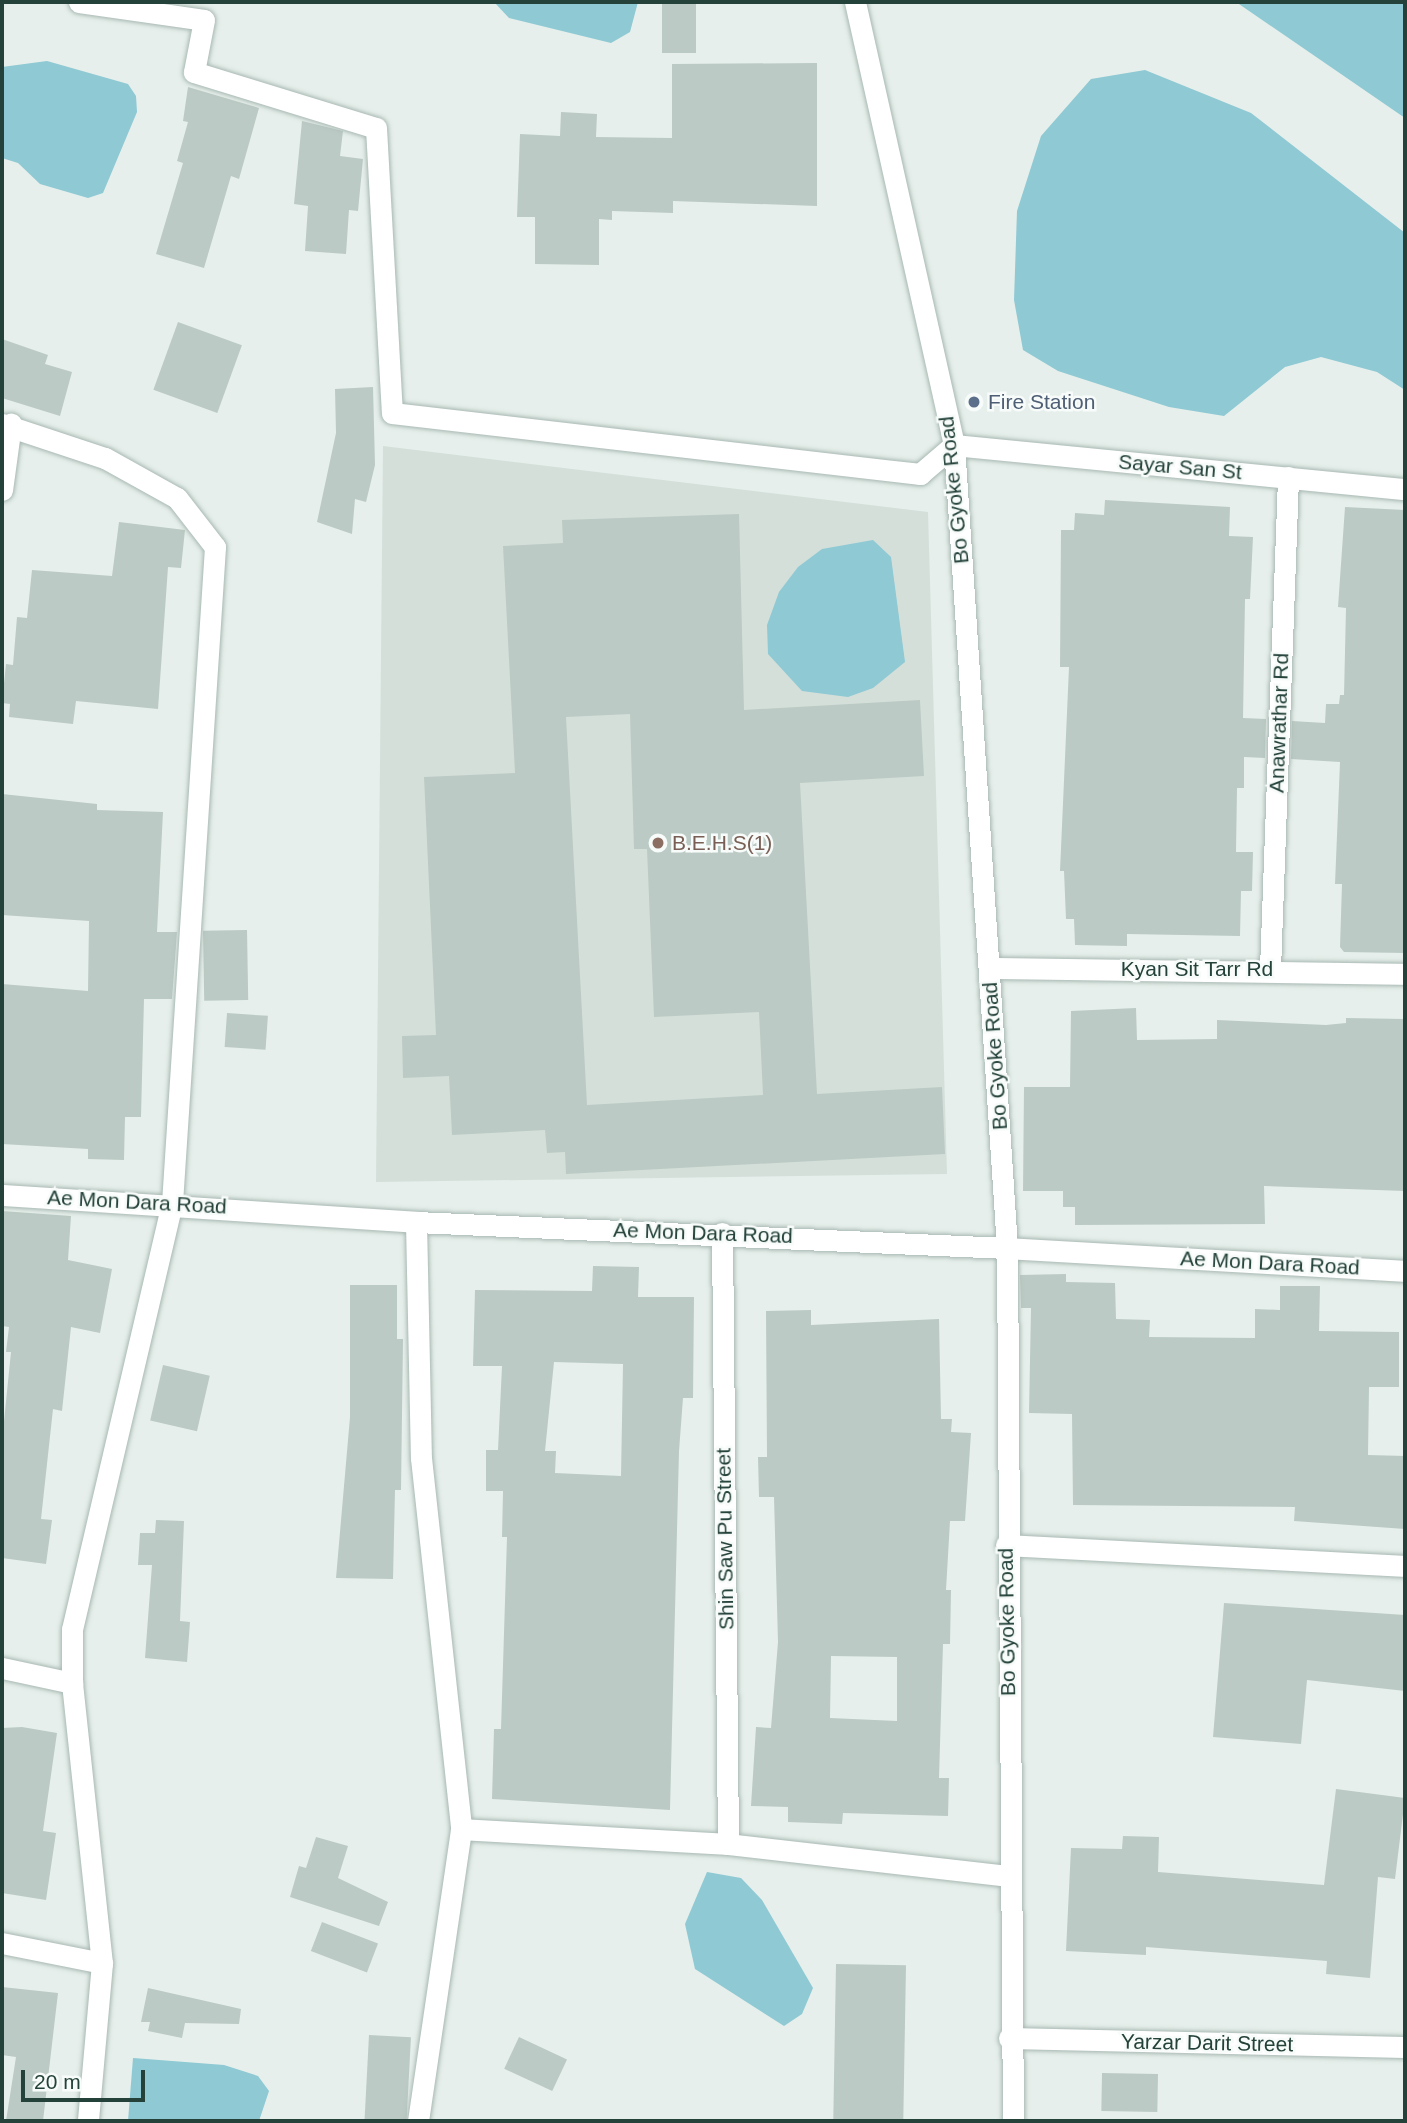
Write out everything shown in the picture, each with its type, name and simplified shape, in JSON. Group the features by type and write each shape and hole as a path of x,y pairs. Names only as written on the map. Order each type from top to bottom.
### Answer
{"street":[{"path":"79,2 204,20 194,72 376,128 392,413 920,474 954,445"},
{"name":"Bo Gyoke Road","path":"855,2 954,445 1007,1248 1009,2038 1013,2121"},
{"path":"2,490 7,424 104,458 177,498 215,547 172,1203 72,1629 72,1683 102,1963 88,2121"},
{"name":"Sayar San St","path":"954,445 1405,489"},
{"name":"Anawrathar Rd","path":"1270,969 1288,477"},
{"name":"Kyan Sit Tarr Rd","path":"990,968 1270,969 1405,974"},
{"name":"Ae Mon Dara Road","path":"2,1195 172,1203 416,1222 1007,1248 1405,1271"},
{"path":"416,1222 421,1458 461,1829 418,2121"},
{"name":"Shin Saw Pu Street","path":"722,1234 727,1844"},
{"path":"1006,1545 1405,1566"},
{"path":"2,1668 72,1683"},
{"path":"461,1829 727,1844 1010,1876"},
{"path":"2,1943 102,1963"},
{"name":"Yarzar Darit Street","path":"1009,2038 1405,2047"}],"shaded area":[{"name":"B.E.H.S(1)","path":"383,446 928,512 947,1174 376,1182"}],"water":[{"path":"494,2 638,2 630,32 611,43 509,18"},
{"path":"1236,2 1405,2 1405,118"},
{"path":"47,61 128,84 136,96 137,112 103,193 88,198 40,184 18,163 2,158 2,67"},
{"path":"1145,70 1251,113 1405,233 1405,390 1377,372 1321,357 1285,367 1224,416 1169,407 1058,371 1023,350 1014,300 1017,211 1041,136 1091,79"},
{"path":"873,540 891,557 905,662 873,688 848,697 802,691 768,654 767,625 779,592 798,567 822,549"},
{"path":"707,1872 741,1878 762,1900 813,1988 802,2014 784,2026 695,1969 685,1924"},
{"path":"133,2058 224,2065 258,2076 269,2091 259,2121 128,2121"}],"building":[{"path":"662,2 696,2 696,53 662,53"},
{"path":"817,63 817,206 673,201 673,213 612,211 612,220 599,219 599,265 535,264 535,217 517,217 520,134 560,136 561,112 597,114 596,137 672,138 672,64"},
{"path":"188,87 259,108 239,179 231,176 204,268 156,254 183,163 177,161 188,122 183,121"},
{"path":"302,121 343,131 340,156 363,159 358,211 349,210 346,254 305,251 308,206 294,204"},
{"path":"178,322 242,345 217,413 153,390"},
{"path":"2,339 48,355 45,364 72,372 60,416 2,398"},
{"path":"373,387 375,465 366,502 355,499 352,534 317,522 336,433 335,389"},
{"path":"1105,500 1230,507 1229,536 1253,537 1250,599 1245,599 1243,718 1266,719 1265,758 1244,757 1244,788 1237,788 1236,852 1253,852 1252,891 1241,891 1240,936 1127,934 1127,946 1075,945 1074,919 1066,919 1064,871 1060,871 1069,667 1060,667 1061,530 1074,530 1075,513 1104,515"},
{"path":"1345,507 1405,510 1405,953 1344,952 1340,947 1342,884 1335,884 1340,762 1291,759 1292,721 1325,723 1326,704 1339,704 1340,695 1344,695 1346,608 1338,607"},
{"path":"739,514 744,710 920,700 924,776 800,783 817,1094 942,1087 945,1154 566,1174 565,1152 547,1153 545,1130 452,1135 449,1076 403,1078 402,1036 436,1035 424,777 515,773 503,546 563,543 562,520","holes":["630,714 634,849 647,849 654,1017 759,1012 763,1095 587,1105 566,717"]},
{"path":"119,522 185,530 181,568 168,567 158,709 76,701 73,724 9,717 10,704 2,703 6,664 13,665 17,617 27,618 32,570 112,576"},
{"path":"2,794 97,804 97,810 163,812 157,932 177,932 172,999 144,999 141,1117 125,1117 124,1160 88,1159 88,1149 2,1144 2,984 88,991 89,921 2,915"},
{"path":"247,930 248,1000 204,1001 203,931"},
{"path":"1136,1008 1137,1040 1217,1039 1217,1020 1326,1025 1346,1023 1346,1018 1404,1019 1405,1191 1264,1186 1265,1224 1075,1225 1075,1207 1063,1207 1063,1191 1023,1191 1024,1087 1070,1087 1071,1011"},
{"path":"227,1013 268,1016 266,1050 225,1047"},
{"path":"2,1211 71,1216 68,1260 112,1269 100,1333 71,1327 62,1411 53,1409 41,1519 52,1520 46,1564 2,1558 2,1441 11,1352 6,1352 9,1327 2,1326"},
{"path":"593,1266 639,1267 638,1297 694,1297 693,1398 683,1398 679,1451 670,1810 492,1799 494,1729 501,1729 507,1537 502,1537 503,1491 486,1491 486,1450 498,1450 502,1366 473,1366 475,1290 592,1291","holes":["554,1362 623,1364 621,1476 555,1473 556,1451 545,1451"]},
{"path":"1066,1274 1066,1282 1115,1283 1116,1319 1150,1320 1149,1337 1255,1338 1255,1309 1280,1310 1280,1286 1320,1286 1319,1331 1399,1332 1399,1387 1369,1387 1368,1455 1405,1456 1405,1529 1294,1521 1295,1507 1073,1505 1072,1414 1029,1413 1031,1308 1021,1308 1020,1275"},
{"path":"350,1285 397,1285 397,1339 403,1339 401,1490 395,1490 393,1579 336,1578 350,1417"},
{"path":"811,1310 811,1325 939,1319 941,1419 952,1419 951,1432 971,1433 965,1521 950,1521 946,1590 951,1590 950,1644 943,1644 939,1778 949,1778 948,1816 843,1813 842,1824 788,1822 788,1807 751,1806 756,1727 771,1728 778,1642 774,1497 759,1497 758,1457 767,1457 766,1311","holes":["831,1656 897,1657 897,1721 830,1718"]},
{"path":"163,1365 210,1376 197,1431 150,1421"},
{"path":"156,1520 184,1521 180,1621 190,1622 187,1662 145,1658 152,1565 138,1565 140,1533 155,1533"},
{"path":"1224,1603 1405,1615 1405,1691 1307,1680 1301,1744 1213,1737"},
{"path":"22,1727 57,1733 43,1831 56,1833 46,1900 2,1893 2,1728"},
{"path":"1336,1789 1405,1798 1395,1879 1378,1877 1370,1978 1326,1974 1327,1961 1146,1947 1146,1955 1066,1951 1071,1848 1122,1849 1123,1836 1159,1837 1158,1872 1324,1885"},
{"path":"316,1837 348,1846 338,1878 388,1902 379,1926 290,1897 299,1866 306,1868"},
{"path":"322,1922 378,1944 367,1972 311,1951"},
{"path":"836,1964 906,1965 903,2121 833,2121"},
{"path":"2,1987 58,1993 43,2121 6,2121 16,2057 2,2055"},
{"path":"148,1988 241,2009 239,2024 185,2023 182,2038 148,2031 150,2022 141,2022"},
{"path":"369,2035 411,2037 407,2121 364,2121"},
{"path":"519,2037 567,2059 552,2091 504,2069"},
{"path":"1102,2073 1158,2074 1157,2112 1101,2111"}],"place":[{"name":"Fire Station","path":"974,402"},
{"name":"B.E.H.S(1)","path":"658,843"}]}
